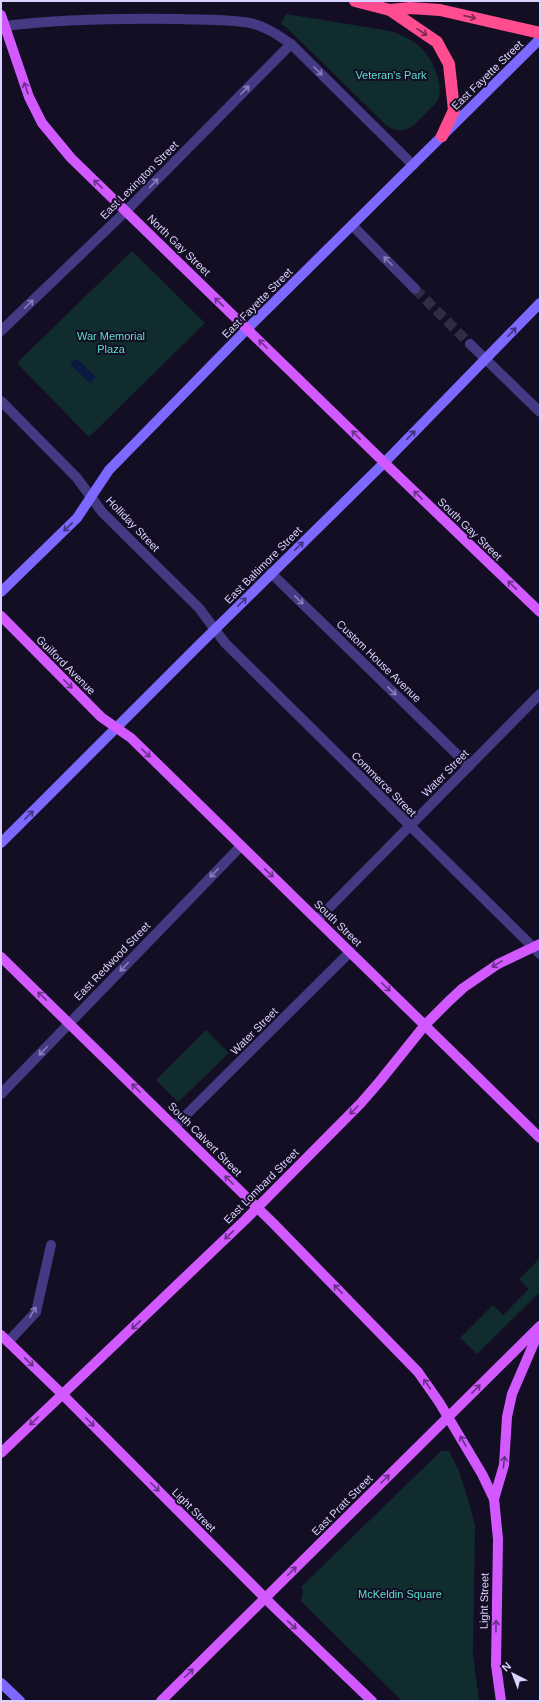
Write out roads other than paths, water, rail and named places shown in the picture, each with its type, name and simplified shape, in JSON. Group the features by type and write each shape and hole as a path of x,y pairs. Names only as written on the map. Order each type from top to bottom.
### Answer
{"highway":[{"path":"355,1 390,10 437,42 449,64 454,110 442,136"},
{"path":"390,10 410,8 440,10 540,33"}],"main road":[{"name":"North Gay Street","path":"1,15 30,97 42,124 71,158 384,463"},
{"name":"East Fayette Street","path":"1,592 77,518 109,470 352,225 540,39"},
{"name":"East Baltimore Street","path":"1,843 271,573 384,463 540,303"},
{"name":"South Gay Street","path":"384,463 540,612"},
{"name":"Guilford Avenue","path":"1,616 101,717 116,728"},
{"name":"South Street","path":"116,728 131,738 540,1138"},
{"name":"East Lombard Street","path":"1,1453 166,1297 361,1103 425,1025 453,996 480,976 504,961 536,945"},
{"name":"South Calvert Street","path":"1,957 257,1207 418,1372 448,1416"},
{"name":"East Pratt Street","path":"161,1701 448,1416 540,1328"},
{"path":"494,1499 504,1465 507,1417 512,1394 540,1328"},
{"name":"Light Street","path":"5,1338 264,1598 372,1701"},
{"name":"Light Street","path":"448,1416 482,1474 494,1499 498,1539 496,1665 501,1701"},
{"path":"1,1683 20,1701"}],"street":[{"path":"5,26 50,21 144,18 238,22 252,24 269,30 290,44 413,165"},
{"name":"East Lexington Street","path":"1,331 126,211 290,44"},
{"path":"352,225 415,289"},
{"path":"470,344 540,412"},
{"name":"Holliday Street","path":"1,401 77,478 102,512 199,608 214,630"},
{"name":"Custom House Avenue","path":"271,573 469,766"},
{"name":"Commerce Street","path":"214,630 225,643 410,826 536,945 540,954"},
{"name":"Water Street","path":"317,920 540,694"},
{"name":"East Redwood Street","path":"1,1094 241,846"},
{"name":"Water Street","path":"175,1126 350,952"},
{"path":"5,1338 36,1312 51,1245"}],"water":[{"path":"76,359 95,376 90,383 71,365 71,363"}],"tunnel":[{"path":"415,289 470,344"}],"park label":[{"name":"Veteran's Park","path":"391,75"},
{"name":"War Memorial Plaza","path":"111,342"},
{"name":"McKeldin Square","path":"400,1594"}]}
